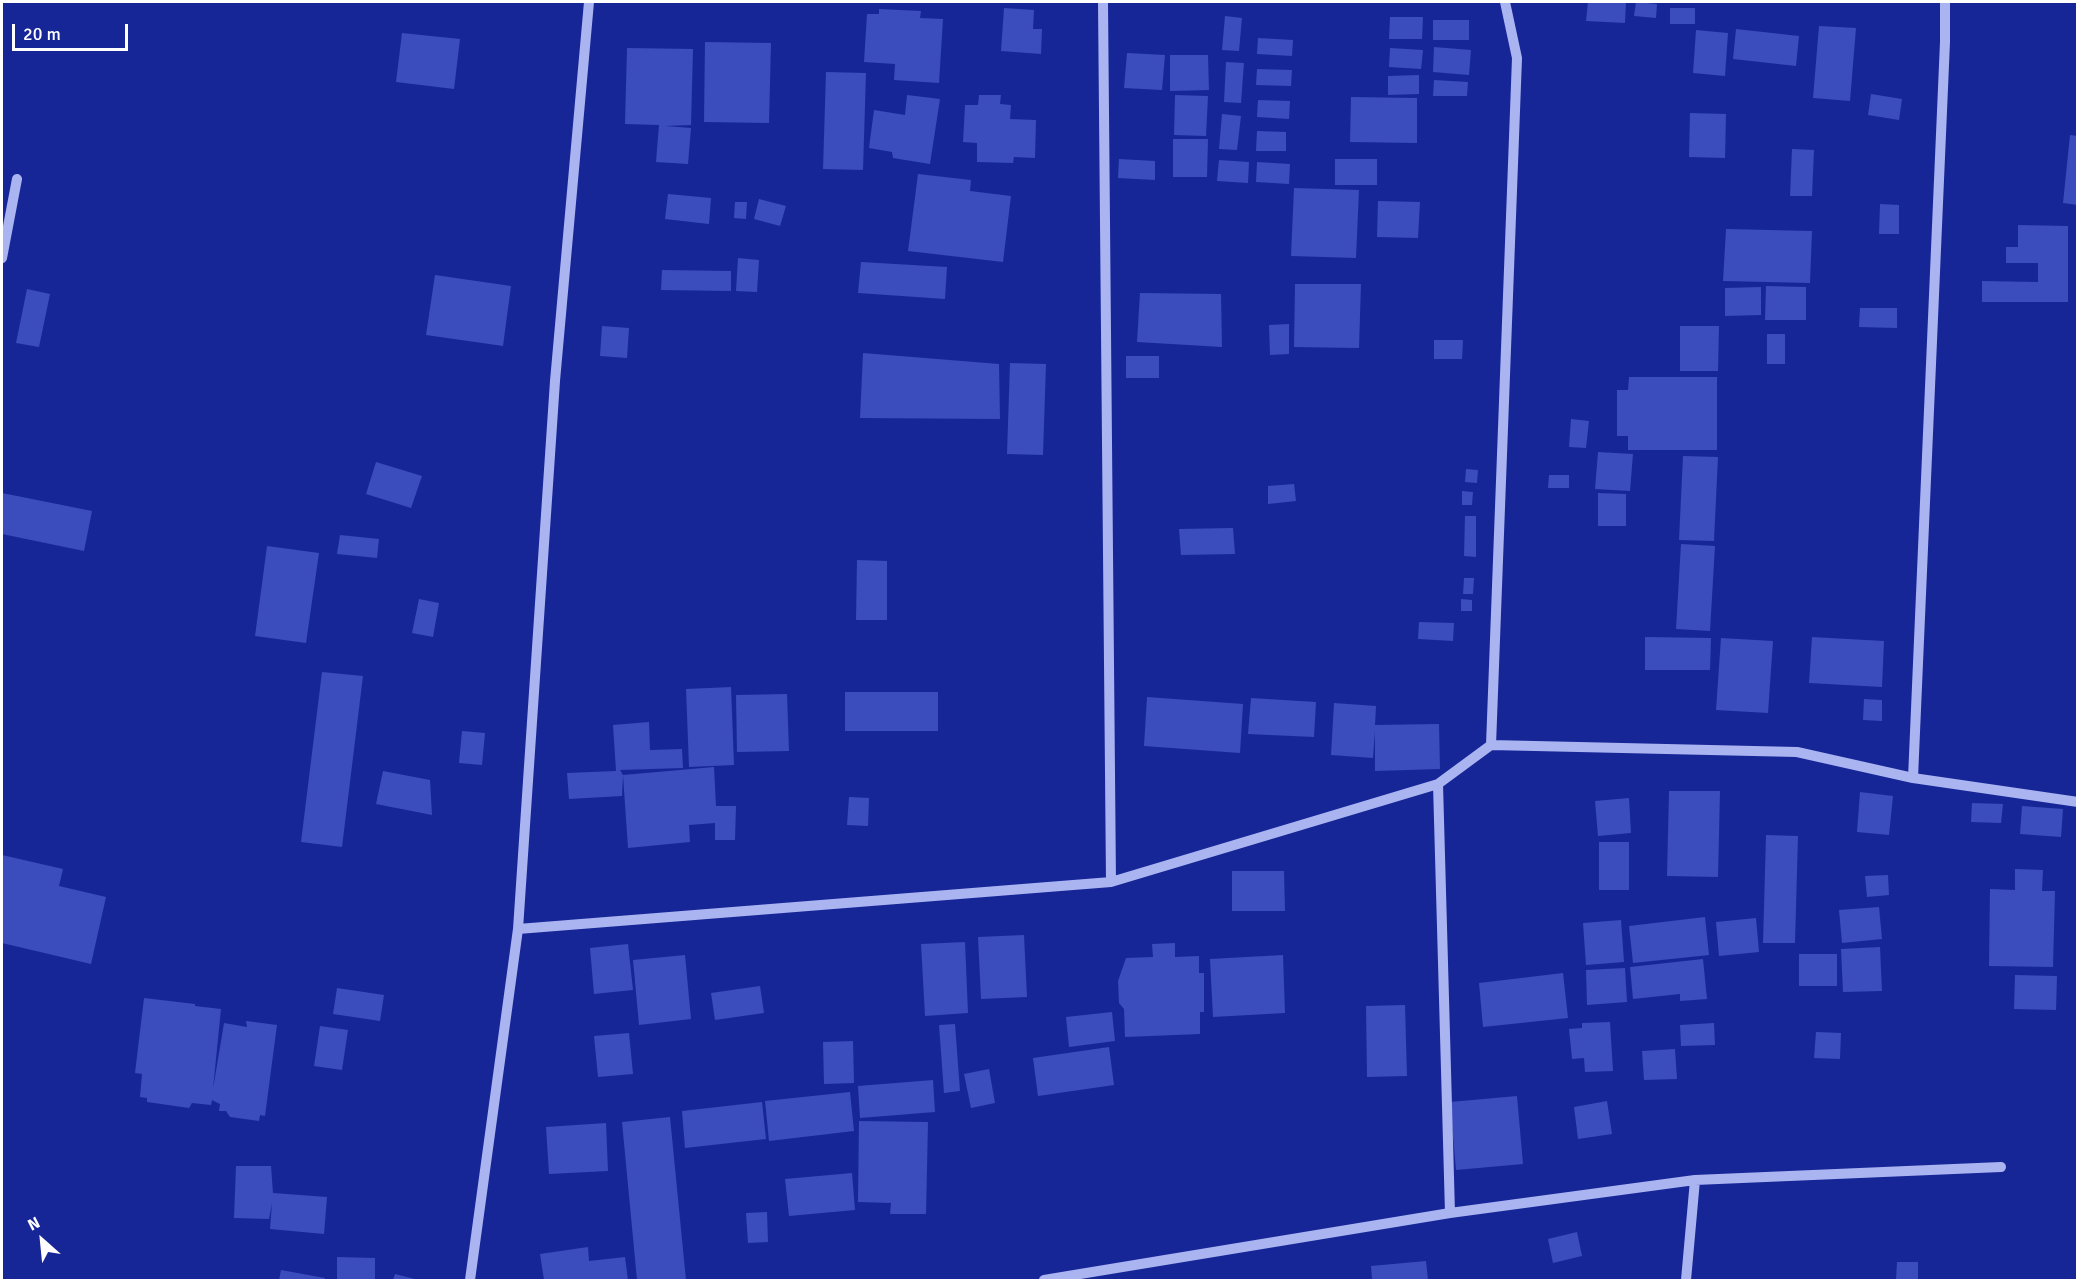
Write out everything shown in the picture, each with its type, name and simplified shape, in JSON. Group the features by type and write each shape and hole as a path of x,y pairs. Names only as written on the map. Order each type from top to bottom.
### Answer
{"street":[{"path":"470,1281 518,929 555,381 589,2"},
{"path":"1102,2 1111,882"},
{"path":"1491,745 1517,58 1505,2"},
{"path":"1913,778 1945,2"},
{"path":"2,258 17,179"},
{"path":"518,929 1111,882 1438,784 1491,745 1797,752 1913,778 2078,802"},
{"path":"1438,784 1450,1213"},
{"path":"1044,1281 1450,1213 1695,1180 2001,1167"},
{"path":"1686,1281 1695,1180"}],"building":[{"path":"1588,2 1626,2 1625,23 1586,21"},
{"path":"1636,2 1657,4 1656,18 1634,16"},
{"path":"1004,8 1034,10 1033,29 1042,29 1041,54 1001,51"},
{"path":"1670,8 1695,8 1695,24 1670,24"},
{"path":"879,9 921,11 920,18 943,19 939,83 894,80 895,64 864,62 867,14 879,14"},
{"path":"1225,16 1242,18 1239,51 1222,50"},
{"path":"1390,17 1423,17 1422,39 1389,39"},
{"path":"1433,20 1469,20 1469,40 1433,40"},
{"path":"1819,26 1856,28 1850,101 1813,98"},
{"path":"1736,29 1799,36 1796,66 1733,59"},
{"path":"1696,30 1728,33 1725,76 1693,73"},
{"path":"402,33 460,39 454,89 396,82"},
{"path":"1258,38 1293,40 1292,56 1257,54"},
{"path":"705,42 771,43 769,123 704,122"},
{"path":"1434,47 1471,50 1469,75 1433,72"},
{"path":"627,48 693,49 691,125 665,126 691,128 688,164 656,162 659,125 625,124"},
{"path":"1390,48 1423,50 1421,69 1389,67"},
{"path":"1127,53 1165,55 1162,90 1124,88"},
{"path":"1170,55 1208,55 1209,90 1170,91"},
{"path":"1226,62 1244,63 1241,103 1224,102"},
{"path":"1257,69 1292,70 1291,86 1256,85"},
{"path":"826,72 866,73 863,170 823,169"},
{"path":"1419,75 1419,94 1388,95 1388,76"},
{"path":"1434,80 1468,82 1467,96 1433,96"},
{"path":"1871,94 1902,99 1899,120 1868,115"},
{"path":"907,95 940,99 930,164 893,158 892,152 869,148 874,110 905,115"},
{"path":"979,95 1001,95 1000,104 1011,105 1010,119 1036,120 1035,158 1014,157 1013,163 977,162 977,143 963,142 965,105 978,105"},
{"path":"1175,95 1208,96 1206,136 1174,135"},
{"path":"1351,97 1417,98 1417,143 1350,142"},
{"path":"1258,100 1290,101 1289,119 1257,117"},
{"path":"1690,113 1726,114 1725,158 1689,157"},
{"path":"1222,114 1241,116 1237,150 1219,149"},
{"path":"1257,131 1286,132 1286,151 1256,151"},
{"path":"2070,135 2078,136 2078,205 2063,203"},
{"path":"1173,139 1208,139 1207,177 1173,177"},
{"path":"1792,149 1814,150 1812,196 1790,196"},
{"path":"1119,159 1155,161 1155,180 1118,178"},
{"path":"1335,159 1377,159 1377,185 1335,185"},
{"path":"1219,160 1249,162 1248,183 1217,181"},
{"path":"1257,162 1290,164 1289,184 1256,182"},
{"path":"918,174 971,180 970,191 1011,196 1003,262 908,251"},
{"path":"1294,188 1359,190 1356,258 1291,256"},
{"path":"668,194 711,198 709,224 665,219"},
{"path":"759,199 786,206 780,226 754,219"},
{"path":"1378,201 1420,202 1418,238 1377,237"},
{"path":"735,202 747,202 746,219 734,218"},
{"path":"1880,204 1899,205 1899,234 1879,234"},
{"path":"2018,225 2068,226 2068,302 1982,302 1982,281 2038,282 2038,263 2006,263 2006,247 2018,247"},
{"path":"1726,229 1812,231 1810,283 1723,281"},
{"path":"738,258 759,260 757,292 736,291"},
{"path":"861,262 947,267 945,299 858,293"},
{"path":"662,270 731,271 731,291 661,290"},
{"path":"435,275 511,286 503,346 426,335"},
{"path":"1295,284 1361,284 1359,348 1294,347"},
{"path":"1766,286 1806,287 1806,320 1765,320"},
{"path":"1761,287 1761,315 1725,316 1725,288"},
{"path":"27,289 50,294 39,347 16,343"},
{"path":"1140,293 1221,294 1222,347 1137,342"},
{"path":"1860,308 1897,308 1897,328 1859,327"},
{"path":"1289,324 1289,354 1270,355 1269,325"},
{"path":"602,326 629,328 627,358 600,356"},
{"path":"1680,326 1719,326 1718,371 1680,371"},
{"path":"1767,334 1785,334 1785,364 1767,364"},
{"path":"1434,340 1463,340 1462,359 1434,359"},
{"path":"863,353 999,364 1000,419 860,418"},
{"path":"1126,356 1159,356 1159,378 1126,378"},
{"path":"1010,363 1046,364 1043,455 1007,454"},
{"path":"1629,377 1717,377 1717,450 1628,450 1628,436 1617,436 1617,390 1628,390"},
{"path":"1571,419 1589,421 1586,448 1569,447"},
{"path":"1598,452 1633,454 1630,491 1595,489"},
{"path":"1683,456 1718,457 1714,541 1679,540"},
{"path":"376,462 422,476 411,508 366,494"},
{"path":"1466,469 1478,470 1477,483 1465,482"},
{"path":"1549,475 1569,475 1569,488 1548,488"},
{"path":"1294,484 1296,501 1268,504 1268,486"},
{"path":"1462,491 1473,492 1472,505 1462,505"},
{"path":"2,493 92,511 84,551 2,534"},
{"path":"1598,493 1626,494 1626,526 1598,526"},
{"path":"1465,516 1476,516 1476,557 1464,556"},
{"path":"1233,528 1235,554 1181,555 1179,529"},
{"path":"340,535 379,539 377,558 337,554"},
{"path":"1681,544 1715,546 1710,631 1676,629"},
{"path":"267,546 319,553 306,643 255,636"},
{"path":"857,560 887,561 887,620 856,620"},
{"path":"1464,578 1474,578 1473,594 1463,594"},
{"path":"419,599 439,603 433,637 412,633"},
{"path":"1461,599 1472,600 1472,611 1461,611"},
{"path":"1419,622 1454,623 1453,641 1418,639"},
{"path":"1645,637 1711,638 1710,670 1645,670"},
{"path":"1812,637 1884,641 1882,687 1809,683"},
{"path":"1721,638 1773,641 1768,713 1716,710"},
{"path":"322,672 363,676 342,847 301,842"},
{"path":"731,687 734,765 689,767 686,689"},
{"path":"845,692 938,692 938,731 845,731"},
{"path":"787,694 789,751 737,752 736,695"},
{"path":"1147,697 1243,704 1240,753 1144,746"},
{"path":"1251,698 1316,702 1314,737 1248,734"},
{"path":"1864,699 1882,700 1882,721 1863,720"},
{"path":"1334,703 1376,706 1375,725 1439,724 1440,769 1375,771 1375,731 1373,758 1331,755"},
{"path":"649,722 650,750 682,749 683,768 620,770 623,775 622,796 569,799 567,773 616,771 613,725"},
{"path":"462,731 485,733 482,765 459,763"},
{"path":"714,767 716,806 736,806 735,840 715,840 715,823 689,825 690,842 628,848 623,775"},
{"path":"383,771 430,780 432,815 376,804"},
{"path":"1669,791 1720,791 1718,877 1667,876"},
{"path":"1860,792 1893,796 1889,835 1857,832"},
{"path":"849,797 869,798 868,826 847,825"},
{"path":"1629,798 1631,833 1598,836 1595,801"},
{"path":"1972,803 2003,804 2001,823 1971,822"},
{"path":"2022,806 2063,809 2061,837 2020,834"},
{"path":"1766,835 1798,836 1795,943 1763,943"},
{"path":"1599,842 1629,842 1629,890 1599,890"},
{"path":"2,855 63,869 59,886 106,897 91,964 2,943"},
{"path":"2015,869 2043,870 2042,891 2055,891 2053,967 1989,966 1990,889 2015,890"},
{"path":"1232,871 1284,871 1285,911 1232,911"},
{"path":"1888,875 1889,895 1867,897 1865,876"},
{"path":"1879,907 1882,939 1842,943 1839,910"},
{"path":"1705,917 1709,955 1633,963 1629,926"},
{"path":"1756,918 1759,952 1719,956 1716,922"},
{"path":"1621,920 1624,962 1586,965 1583,923"},
{"path":"1024,935 1027,997 981,999 978,937"},
{"path":"965,942 968,1013 925,1016 921,944"},
{"path":"1175,943 1175,957 1199,956 1199,973 1204,973 1204,1012 1200,1012 1200,1034 1125,1037 1124,1009 1119,1003 1118,981 1126,958 1153,957 1152,944"},
{"path":"628,944 633,990 594,994 590,948"},
{"path":"1880,947 1882,991 1843,992 1841,949"},
{"path":"1799,954 1837,954 1837,986 1799,986"},
{"path":"685,955 691,1019 639,1025 633,960"},
{"path":"1283,955 1285,1013 1213,1017 1210,959"},
{"path":"1703,959 1707,999 1680,1001 1680,994 1633,999 1630,967"},
{"path":"1625,968 1627,1002 1587,1005 1586,970"},
{"path":"1563,973 1568,1018 1483,1027 1479,983"},
{"path":"2015,975 2057,976 2056,1010 2014,1009"},
{"path":"760,986 764,1013 715,1020 711,993"},
{"path":"337,988 384,995 380,1021 333,1014"},
{"path":"144,998 221,1009 213,1089 224,1023 247,1027 246,1021 277,1025 265,1116 260,1115 259,1121 230,1117 226,1111 219,1111 220,1104 212,1100 211,1105 192,1103 189,1108 147,1102 147,1098 140,1097 142,1074 135,1073"},
{"path":"1405,1005 1407,1076 1367,1077 1366,1006"},
{"path":"1112,1012 1115,1041 1069,1047 1066,1017"},
{"path":"1610,1022 1613,1071 1585,1072 1584,1058 1572,1059 1569,1029 1582,1028 1582,1023"},
{"path":"1714,1023 1715,1045 1681,1046 1680,1025"},
{"path":"955,1024 960,1091 944,1093 939,1025"},
{"path":"320,1026 348,1030 342,1070 314,1066"},
{"path":"1816,1032 1841,1033 1840,1059 1814,1058"},
{"path":"629,1033 633,1074 598,1077 594,1036"},
{"path":"853,1041 854,1083 824,1084 823,1042"},
{"path":"1109,1047 1114,1085 1038,1096 1033,1058"},
{"path":"1675,1049 1677,1079 1644,1080 1642,1051"},
{"path":"989,1069 995,1103 971,1108 964,1074"},
{"path":"933,1080 935,1112 860,1118 858,1086"},
{"path":"850,1092 854,1131 769,1141 765,1101"},
{"path":"1517,1096 1523,1164 1456,1170 1450,1102"},
{"path":"1607,1101 1612,1134 1578,1139 1574,1107"},
{"path":"762,1102 766,1139 685,1148 682,1111"},
{"path":"670,1117 686,1280 637,1280 622,1122"},
{"path":"859,1121 928,1122 926,1214 890,1214 891,1203 858,1202"},
{"path":"606,1123 608,1171 549,1174 546,1127"},
{"path":"236,1166 271,1166 273,1193 327,1197 324,1234 270,1229 272,1203 269,1219 234,1218"},
{"path":"852,1173 855,1210 789,1216 785,1179"},
{"path":"767,1212 768,1242 748,1243 746,1213"},
{"path":"1577,1232 1582,1256 1553,1263 1548,1239"},
{"path":"588,1247 589,1261 625,1257 628,1280 544,1280 540,1254"},
{"path":"337,1257 375,1258 375,1280 337,1280"},
{"path":"1426,1261 1428,1280 1372,1280 1371,1266"},
{"path":"1897,1262 1918,1262 1918,1280 1896,1280"},
{"path":"281,1270 325,1278 324,1280 279,1280"},
{"path":"395,1274 419,1280 393,1280"}]}
